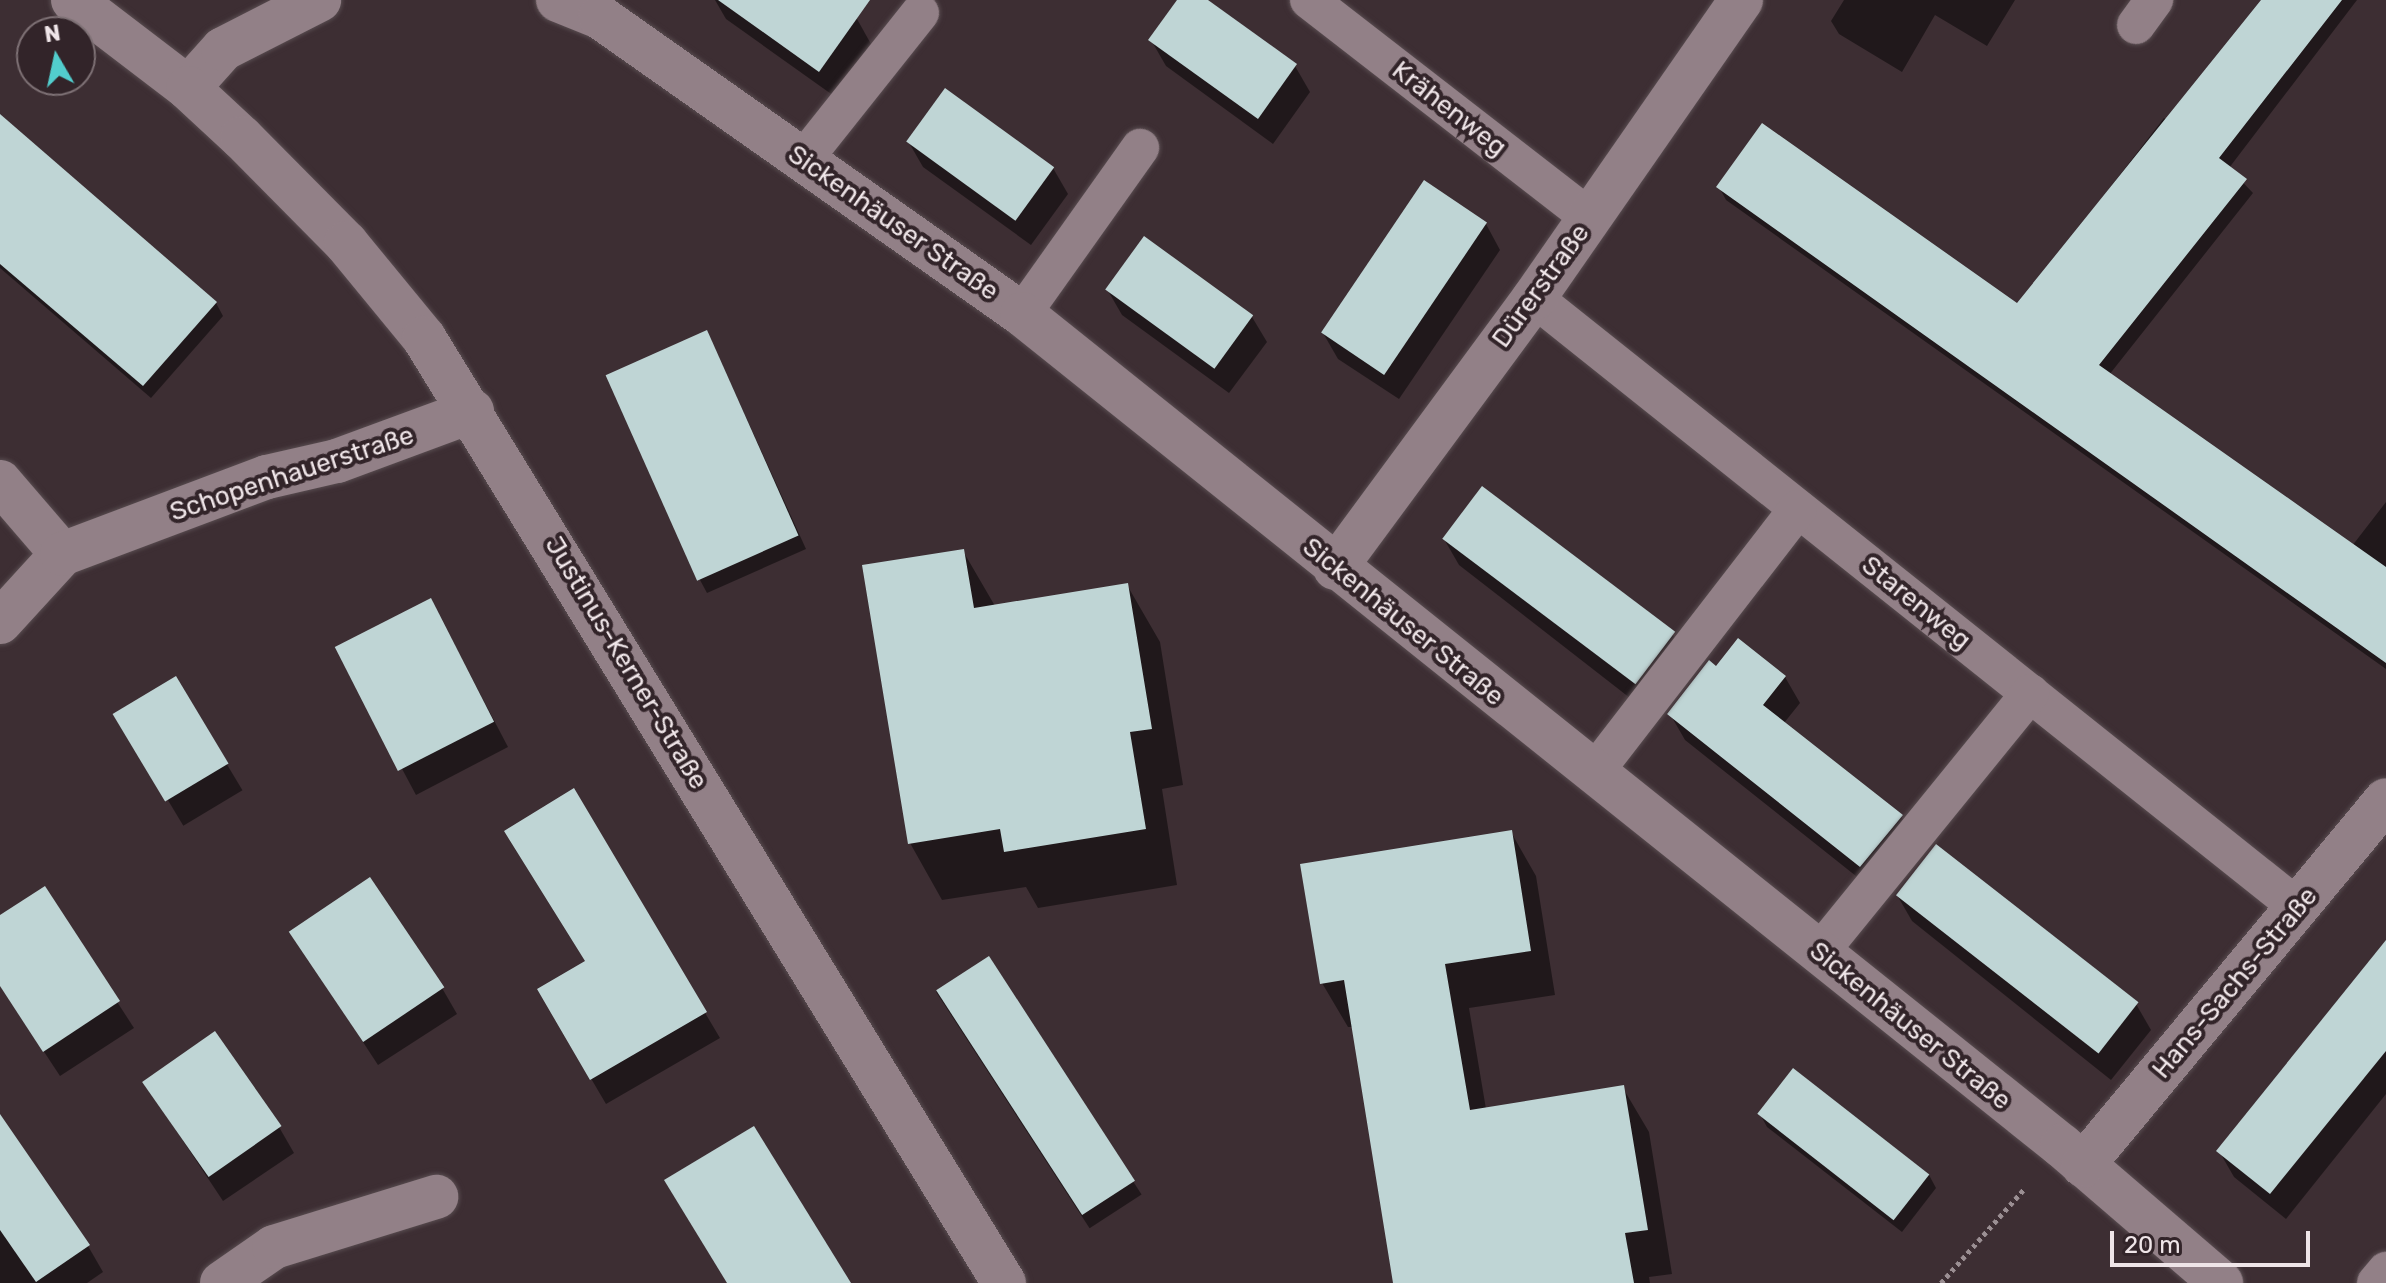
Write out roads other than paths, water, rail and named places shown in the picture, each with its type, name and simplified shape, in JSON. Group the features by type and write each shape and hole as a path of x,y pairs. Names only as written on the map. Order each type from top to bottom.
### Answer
{"street":[{"path":"73,0 188,88 223,49 319,0"},
{"name":"Sickenhäuser Straße","path":"558,0 600,17 1022,314 1335,568 2073,1156 2221,1283"},
{"name":"Dürerstraße","path":"1335,568 1534,298 1741,0"},
{"name":"Justinus-Kerner-Straße","path":"188,88 346,243 424,338 472,411 1004,1283"},
{"name":"Schopenhauerstraße","path":"0,622 62,554 267,477 337,461 472,411"},
{"path":"0,482 62,554"},
{"name":"Hans-Sachs-Straße","path":"2073,1156 2299,908 2386,800"},
{"path":"222,1283 274,1247 436,1197"}],"lane":[{"name":"Krähenweg","path":"1309,0 1590,218"},
{"path":"803,160 920,13"},
{"path":"1022,314 1140,148"},
{"name":"Starenweg","path":"1534,298 2299,908"},
{"path":"1593,774 1798,509"},
{"path":"1819,953 2030,693"},
{"path":"2376,1283 2386,1271"}]}
